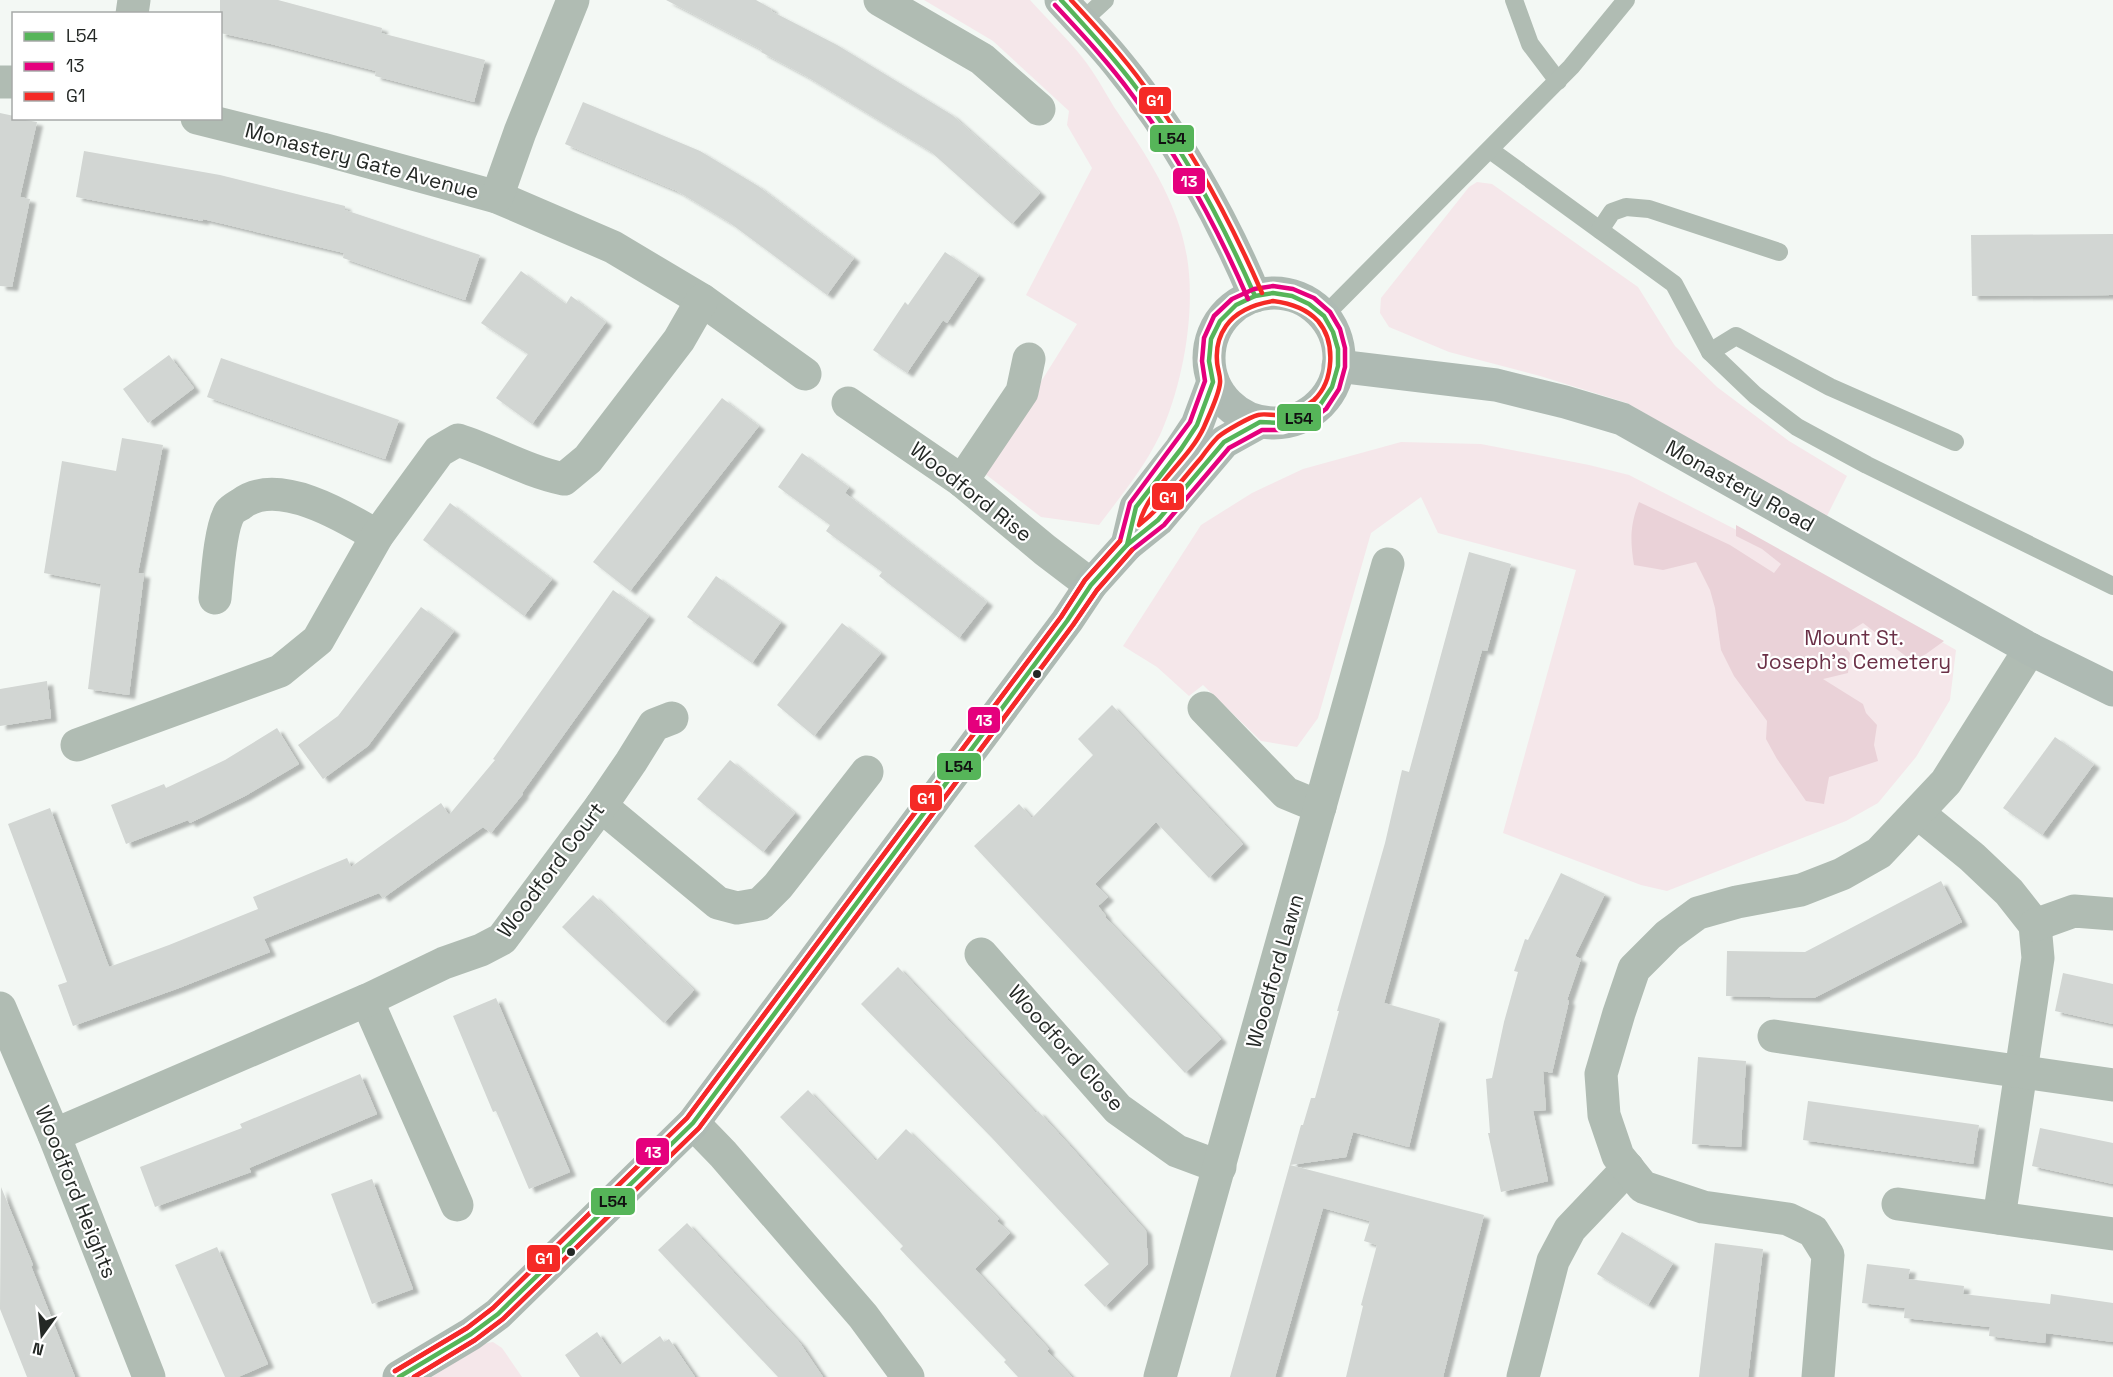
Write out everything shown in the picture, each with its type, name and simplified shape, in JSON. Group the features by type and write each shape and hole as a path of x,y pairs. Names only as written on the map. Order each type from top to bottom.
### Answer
{"street":[{"name":"Monastery Gate Avenue","path":"205,120 497,197 520,132 573,0"},
{"path":"880,0 982,59 1039,109"},
{"path":"1071,11 1119,65 1180,154 1235,248 1255,296"},
{"path":"497,197 613,247 702,300 805,374"},
{"path":"1273,293 1292,296 1309,304 1324,316 1333,332 1338,349 1338,366 1332,387 1320,405 1302,417 1282,423 1260,422 1240,414 1224,400 1213,382 1209,361 1211,339 1220,321 1236,305 1255,296 1273,293"},
{"path":"77,745 280,671 318,640 377,536 439,451 458,440 482,448 540,474 564,479 588,459 679,340 702,300"},
{"path":"962,481 1022,392 1029,359"},
{"name":"Monastery Road","path":"1338,366 1496,385 1622,419 2030,649 2113,690"},
{"path":"1127,545 1136,507 1197,425 1213,382"},
{"name":"Woodford Rise","path":"848,403 962,481 1091,585"},
{"path":"399,1377 471,1334 498,1314 693,1123 1067,621 1091,585 1127,545 1158,520 1224,442 1260,422"},
{"path":"214,598 222,538 230,512 250,497 272,494 302,500 337,512 377,536"},
{"name":"Woodford Lawn","path":"1160,1377 1388,564"},
{"path":"1818,1377 1828,1255 1813,1231 1788,1219 1703,1207 1643,1187 1618,1156 1604,1115 1601,1074 1618,1012 1634,969 1668,935 1698,913 1737,902 1801,890 1842,874 1879,853 1946,782 2030,649"},
{"path":"1204,708 1286,793 1320,807"},
{"name":"Woodford Court","path":"54,1135 502,939 601,806 654,725 672,718"},
{"path":"601,806 718,903 737,908 760,904 778,886 867,772"},
{"path":"1918,813 1972,857 2009,892 2035,925 2038,958 1999,1218"},
{"path":"2035,925 2074,911 2113,914"},
{"name":"Woodford Close","path":"981,954 1118,1109 1177,1151 1220,1167"},
{"path":"367,1000 457,1205"},
{"name":"Woodford Heights","path":"0,1008 54,1135 149,1377"},
{"path":"1774,1036 2113,1085"},
{"path":"693,1123 723,1154 856,1308 908,1377"},
{"path":"1523,1377 1553,1261 1569,1229 1628,1168"},
{"path":"1898,1204 2113,1234"}],"lane":[{"path":"1071,11 1105,0"},
{"path":"1514,0 1530,44 1558,81"},
{"path":"1324,316 1558,81 1626,0"},
{"path":"1490,150 1674,284 1710,352 1755,395 1797,427 1868,465 2113,586"},
{"path":"1600,230 1612,212 1626,207 1649,209 1779,252"},
{"path":"1710,352 1736,336 1830,387 1955,442"}],"green space":[{"path":"924,0 1030,0 1070,42 1091,69 1159,178 1183,236 1190,301 1186,348 1175,393 1154,447 1132,482 1099,525 1041,517 984,473 1077,324 1026,295 1092,168 1067,125 1069,111 993,41"},
{"path":"1477,182 1492,184 1638,287 1675,346 1717,387 1789,441 1847,476 1826,518 1627,403 1540,376 1449,352 1389,327 1380,313 1381,298 1469,187"},
{"name":"Mount St. Joseph's Cemetery","path":"1401,442 1481,444 1629,475 1813,569 1956,650 1950,700 1916,757 1878,803 1846,821 1667,891 1641,885 1503,833 1576,570 1438,533 1421,497 1371,533 1318,718 1297,747 1261,741 1203,685 1189,696 1157,667 1123,646 1201,525 1252,493 1303,469"},
{"path":"493,1342 502,1348 522,1377 432,1377 482,1344"}],"shaded area":[{"path":"1639,502 1730,545 1774,573 1781,564 1762,549 1736,536 1736,525 1944,641 1912,661 1863,623 1837,639 1850,653 1848,673 1823,679 1863,704 1866,713 1877,725 1874,745 1878,761 1829,777 1824,804 1806,801 1766,739 1767,721 1734,676 1721,650 1710,590 1696,562 1663,570 1634,565 1632,533"}],"building":[{"path":"220,0 278,0 382,28 381,33 485,60 474,102 375,76 376,71 222,33 222,12 220,12"},
{"path":"666,0 756,0 772,9 771,11 837,45 952,115 1040,193 1012,224 931,152 804,75 761,52 762,50"},
{"path":"583,102 700,151 758,186 854,258 827,295 730,223 677,191 565,144"},
{"path":"0,113 12,116 12,120 37,122 20,197 30,199 12,287 0,286"},
{"path":"84,151 220,175 345,206 345,210 480,255 465,300 343,258 344,253 203,219 203,221 76,197"},
{"path":"2113,234 2113,295 1972,296 1971,235"},
{"path":"945,252 979,275 947,323 943,320 907,373 873,350 905,302 908,305"},
{"path":"521,271 566,304 571,296 606,322 532,424 496,398 528,354 481,323"},
{"path":"169,355 194,388 148,423 123,389"},
{"path":"221,358 399,420 385,459 207,397"},
{"path":"722,398 759,426 630,591 593,562"},
{"path":"122,438 163,445 138,573 144,574 129,695 88,689 101,584 44,573 62,461 116,471"},
{"path":"802,453 849,487 845,493 987,602 959,638 879,576 882,572 826,531 830,525 778,487"},
{"path":"450,503 552,579 524,616 423,540"},
{"path":"1469,552 1511,564 1487,651 1482,650 1384,1003 1440,1019 1409,1147 1353,1132 1346,1157 1290,1165 1484,1215 1443,1377 1346,1377 1363,1306 1361,1305 1377,1245 1364,1241 1370,1221 1323,1208 1275,1377 1230,1377 1301,1125 1303,1125 1311,1098 1315,1098 1339,1011 1337,1011 1385,843 1402,770 1409,772"},
{"path":"716,576 781,622 752,663 687,617"},
{"path":"613,590 649,616 523,794 491,833 483,827 383,898 379,893 264,939 270,952 73,1026 58,985 67,982 8,824 50,808 109,967 169,945 258,909 253,897 347,858 351,867 441,803 449,815 495,760 493,759"},
{"path":"421,607 454,631 368,746 323,779 298,745 338,716"},
{"path":"842,623 881,653 814,736 777,705"},
{"path":"47,681 51,718 0,726 0,689"},
{"path":"1112,705 1243,844 1209,878 1156,822 1095,884 1108,897 1098,906 1105,917 1221,1039 1185,1073 974,846 1019,804 1032,818 1093,755 1078,739"},
{"path":"277,728 299,764 245,796 190,823 188,820 126,844 111,805 164,784 166,788 225,760"},
{"path":"2055,737 2094,764 2042,835 2003,808"},
{"path":"730,760 795,813 763,852 697,799"},
{"path":"1561,873 1605,894 1575,956 1581,959 1567,1000 1569,1001 1552,1073 1543,1071 1546,1110 1533,1111 1548,1181 1501,1192 1488,1133 1490,1133 1486,1079 1492,1078 1518,972 1514,971 1525,939 1528,940"},
{"path":"1941,881 1962,922 1814,998 1726,996 1727,951 1805,952"},
{"path":"593,895 694,990 664,1023 562,927"},
{"path":"898,967 1036,1113 1038,1111 1146,1231 1148,1264 1105,1307 1084,1285 1109,1264 992,1138 861,1004"},
{"path":"2063,973 2113,984 2113,1024 2055,1011"},
{"path":"496,998 570,1172 529,1189 496,1111 493,1112 453,1016"},
{"path":"1698,1057 1746,1061 1741,1147 1692,1144"},
{"path":"360,1074 377,1114 249,1168 251,1172 155,1207 140,1167 242,1128 240,1124"},
{"path":"808,1090 876,1161 906,1129 999,1219 997,1221 1010,1233 975,1269 1072,1377 1018,1377 1004,1362 1006,1360 900,1249 903,1246 780,1117"},
{"path":"1808,1101 1979,1125 1973,1164 1803,1140"},
{"path":"2040,1128 2113,1143 2113,1184 2032,1166"},
{"path":"372,1179 413,1289 372,1304 331,1194"},
{"path":"1,1187 75,1377 27,1377 0,1309"},
{"path":"687,1223 800,1343 823,1377 778,1377 658,1250"},
{"path":"1622,1232 1673,1263 1648,1305 1597,1274"},
{"path":"1715,1243 1763,1249 1748,1377 1699,1377"},
{"path":"217,1247 268,1364 238,1377 225,1377 175,1265"},
{"path":"1867,1264 1910,1269 1908,1279 1964,1286 1963,1294 2050,1304 2051,1294 2113,1303 2113,1342 2046,1333 2045,1343 1989,1336 1990,1327 1904,1318 1905,1308 1862,1303"},
{"path":"597,1332 620,1365 660,1336 664,1342 669,1339 695,1377 580,1377 565,1355"}],"transit line":[{"name":"L54","path":"1061,0 1120,67 1172,139 1217,216 1255,296"},
{"name":"G1","path":"1071,0 1128,64 1179,136 1224,212 1262,293"},
{"name":"13","path":"1055,5 1114,72 1182,168 1224,246 1248,299"},
{"name":"13","path":"395,1371 467,1328 493,1308 687,1118 1061,617 1085,580 1120,541 1130,503 1190,422 1205,381 1202,361 1204,338 1214,316 1232,299 1254,289 1273,286 1293,289 1314,298 1330,312 1340,329 1345,348 1345,367 1339,389 1326,409 1305,424 1283,430 1262,430 1229,448 1164,525 1132,550 1097,590 699,1128 503,1319 475,1340 414,1377"},
{"name":"L54","path":"1273,293 1292,296 1309,304 1324,316 1333,332 1338,349 1338,366 1332,387 1320,405 1302,417 1282,423 1260,422 1224,442 1158,520 1127,545 1136,507 1197,425 1213,382 1209,361 1211,339 1220,321 1236,305 1255,296 1273,293"},
{"name":"G1","path":"1273,301 1303,309 1313,316 1324,330 1330,350 1330,361 1326,383 1321,392 1314,400 1298,410 1281,415 1258,415 1221,434 1164,502 1139,525 1151,499 1197,440 1211,411 1220,383 1217,352 1224,330 1230,320 1241,312 1273,301"},
{"name":"G1","path":"395,1371 467,1328 493,1308 687,1118 1061,617 1085,580 1120,541"},
{"name":"L54","path":"399,1377 471,1334 498,1314 693,1123 1067,621 1091,585 1127,545"},
{"name":"G1","path":"414,1377 475,1340 503,1319 699,1128 1097,590 1132,550"}]}
